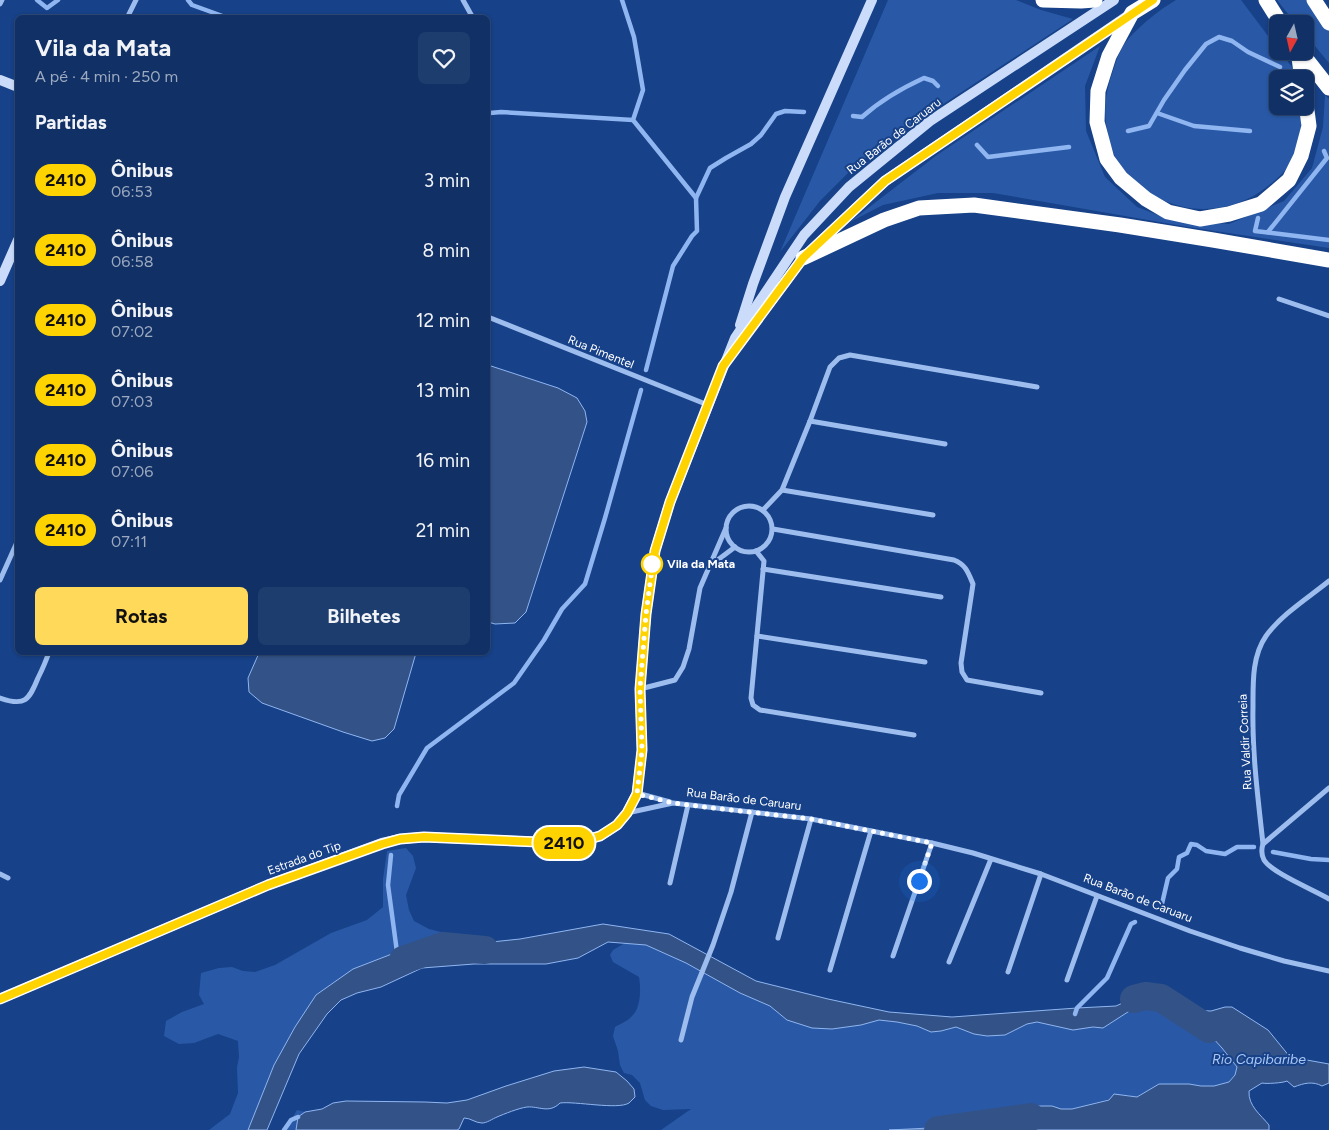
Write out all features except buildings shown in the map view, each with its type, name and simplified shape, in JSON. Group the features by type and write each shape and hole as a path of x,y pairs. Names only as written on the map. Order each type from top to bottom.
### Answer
{"highway":[{"path":"1043,0 1095,0"},
{"path":"1153,0 1132,13 1109,56 1098,91 1097,122 1107,158 1120,178 1146,199 1168,212 1200,219 1230,214 1261,204 1289,180 1301,156 1309,126 1308,115"},
{"path":"1266,0 1275,15"},
{"path":"1315,2 1329,15"},
{"path":"1315,2 1329,23"},
{"path":"1306,60 1329,88"},
{"path":"803,258 884,220 919,208 974,205 1120,225 1329,260"}],"street":[{"path":"0,4 2,0"},
{"path":"128,15 136,0"},
{"path":"463,0 471,15"},
{"name":"Rua Barão de Caruaru","path":"627,813 637,794 642,750 640,689 646,614 655,551 670,502 735,338 785,197 872,0"},
{"name":"Rua Barão de Caruaru","path":"735,338 804,235 849,187 930,121 1114,0"},
{"path":"723,366 803,258 885,181 1132,13"},
{"path":"0,80 15,86"},
{"path":"0,281 15,247"},
{"path":"1279,299 1329,316"},
{"name":"Rua Pimentel","path":"490,318 708,405"},
{"path":"763,510 782,490 830,367 839,358 850,355 1037,387"},
{"path":"810,422 945,444"},
{"path":"782,490 933,515"},
{"path":"749,505 763,510 771,522 771,536 768,543 763,548 749,552 735,547 727,536 727,521 730,515 742,506 749,505"},
{"path":"640,689 675,680 683,666 700,588 726,528"},
{"path":"772,529 954,560 962,564 973,584 962,672 967,680 1041,693"},
{"path":"0,580 15,547"},
{"path":"710,565 735,547"},
{"path":"756,551 764,561 751,698 753,705 760,710 914,735"},
{"path":"763,569 941,597"},
{"name":"Rua Valdir Correia","path":"1329,581 1280,620 1265,637 1257,654 1253,679 1253,746 1263,844 1261,854 1269,866 1329,899"},
{"path":"757,636 925,662"},
{"path":"0,698 9,702 26,700 31,695 48,655"},
{"path":"1263,844 1329,788"},
{"path":"637,794 673,803"},
{"name":"Rua Barão de Caruaru","path":"627,813 673,803 811,819 932,843 973,853 1040,874 1240,948 1329,972"},
{"path":"670,883 688,805"},
{"path":"681,1040 692,997 713,945 731,892 752,812"},
{"name":"Estrada do Tip","path":"0,999 268,885 382,844 400,839 424,837 562,843 582,841 600,836 617,825 627,813"},
{"path":"778,938 811,819"},
{"path":"830,970 871,831"},
{"path":"893,956 932,843"},
{"path":"949,962 990,859"},
{"path":"0,874 8,878"},
{"path":"1008,972 1040,874"},
{"path":"1067,980 1097,896"}],"shaded area":[{"path":"888,0 1016,0 1041,10 1073,19 919,120 857,164 820,201 780,252"},
{"path":"1176,0 1241,0 1269,37 1269,60 1287,60 1294,70 1269,70 1269,115 1302,115 1295,152 1281,175 1249,198 1229,206 1208,209 1187,208 1167,202 1148,192 1131,178 1115,157 1106,126 1105,107 1108,88 1120,52 1126,41 1157,12"},
{"path":"1277,0 1309,0 1329,29 1329,63 1314,45 1314,15 1289,15"},
{"path":"1100,46 1085,86 1086,131 1105,177 1137,207 1169,219 1229,224 1284,201 1312,168 1323,127 1325,95 1329,99 1329,248 1188,227 993,193 938,193 883,205 850,222 937,155"},
{"path":"406,848 413,856 416,868 406,895 409,910 414,921 429,929 488,943 397,952 353,969 274,1065 248,1130 209,1130 230,1114 238,1093 238,1041 218,1034 194,1043 179,1044 164,1036 166,1021 182,1012 204,1004 199,995 201,973 232,967 243,971 255,972 275,965 331,933 367,920 383,907 383,879 387,851"},
{"path":"625,943 646,945 686,963 740,993 770,1006 787,1020 812,1028 832,1029 861,1025 879,1020 917,1026 931,1032 956,1027 974,1034 1005,1035 1027,1024 1037,1022 1073,1030 1093,1027 1103,1028 1131,1010 1147,1008 1159,1010 1186,1020 1211,1036 1237,1067 1235,1075 1229,1082 1214,1086 1159,1084 1137,1097 1125,1095 1072,1109 1061,1109 1052,1106 1017,1107 992,1118 997,1128 954,1130 945,1126 889,1130 661,1130 691,1109 663,1110 651,1106 645,1100 640,1083 632,1075 624,1073 620,1065 613,1036 615,1027 635,1012 639,1003 640,992 639,977 613,962 610,955 613,950"},
{"path":"297,1110 305,1112 298,1118 296,1130 284,1130 287,1127"}],"water":[{"path":"490,366 558,388 577,398 585,411 587,422 526,612 515,623 490,623"},
{"path":"258,655 415,655 394,729 385,738 372,741 262,703 249,692 248,678"},
{"name":"Rio Capibaribe","path":"603,924 669,934 756,981 889,1012 952,1017 1116,1006 1140,995 1164,998 1173,1006 1182,1010 1211,1011 1232,1007 1268,1030 1290,1057 1329,1064 1329,1083 1322,1086 1308,1083 1294,1087 1287,1081 1262,1083 1249,1091 1253,1106 1269,1125 1269,1130 976,1130 997,1128 991,1118 1017,1107 1052,1106 1061,1109 1072,1109 1109,1100 1114,1094 1137,1097 1159,1084 1214,1086 1229,1082 1235,1075 1237,1067 1211,1036 1186,1020 1159,1010 1147,1008 1131,1010 1103,1028 1093,1027 1073,1030 1037,1022 1027,1024 1005,1035 987,1036 974,1034 956,1027 931,1032 917,1026 879,1020 861,1025 832,1029 812,1028 787,1020 770,1006 740,993 686,963 646,945 608,942 578,958 546,964 474,964 422,968 381,987 357,993 341,1000 327,1014 299,1054 267,1130 248,1130 274,1065 295,1027 316,995 353,969 397,952 520,939"},
{"path":"584,1067 616,1072 634,1089 635,1097 629,1103 616,1106 560,1103 548,1109 527,1107 484,1123 464,1118 457,1130 296,1130 298,1117 305,1112 322,1109 333,1103 346,1101 447,1103 467,1100 554,1071"},
{"path":"945,1126 954,1130 889,1130 930,1128"}],"waterway":[{"path":"37,0 47,8 58,0"},
{"path":"188,0 192,5 220,15"},
{"path":"622,0 634,37 643,90 633,120 696,198 697,231 673,266 646,370"},
{"path":"1128,131 1149,126 1185,70 1206,44 1219,37 1232,41 1248,52 1280,67"},
{"path":"853,116 862,117 891,95 924,78 933,81 938,86"},
{"path":"696,198 710,168 751,144 761,135 776,114 785,111 804,112"},
{"path":"490,113 501,112 633,120"},
{"path":"1157,113 1194,126 1250,131"},
{"path":"977,145 988,157 1069,147"},
{"path":"1268,232 1327,158 1324,151"},
{"path":"1258,218 1255,231 1329,240"},
{"path":"397,806 399,795 427,748 514,683 544,640 562,609 585,584 641,390"},
{"path":"1161,908 1168,878 1177,869 1179,857 1187,853 1191,844 1197,845 1206,851 1225,854 1237,847 1254,847"},
{"path":"1273,852 1311,859 1329,860"},
{"path":"391,855 388,885 398,957"},
{"path":"1075,1014 1077,1008 1107,978 1131,924 1135,922"},
{"path":"403,960 443,946 485,950"},
{"path":"1134,999 1145,996 1161,998 1209,1029"},
{"path":"284,1130 291,1120 298,1117"},
{"name":"Rio Capibaribe","path":"938,1130 1031,1117"}],"bus line":[{"name":"2410","path":"0,999 268,885 382,844 400,839 424,837 562,843 582,841 600,836 617,825 627,813 637,794 642,750 640,689 646,614 655,551 670,502 723,366 803,258 885,181 1153,0"}],"place":[{"name":"Vila da Mata","path":"652,564"}],"route":[{"path":"652,564 653,561 646,614 640,689 642,750 637,794 673,803 811,819 932,843 919,881"}]}
